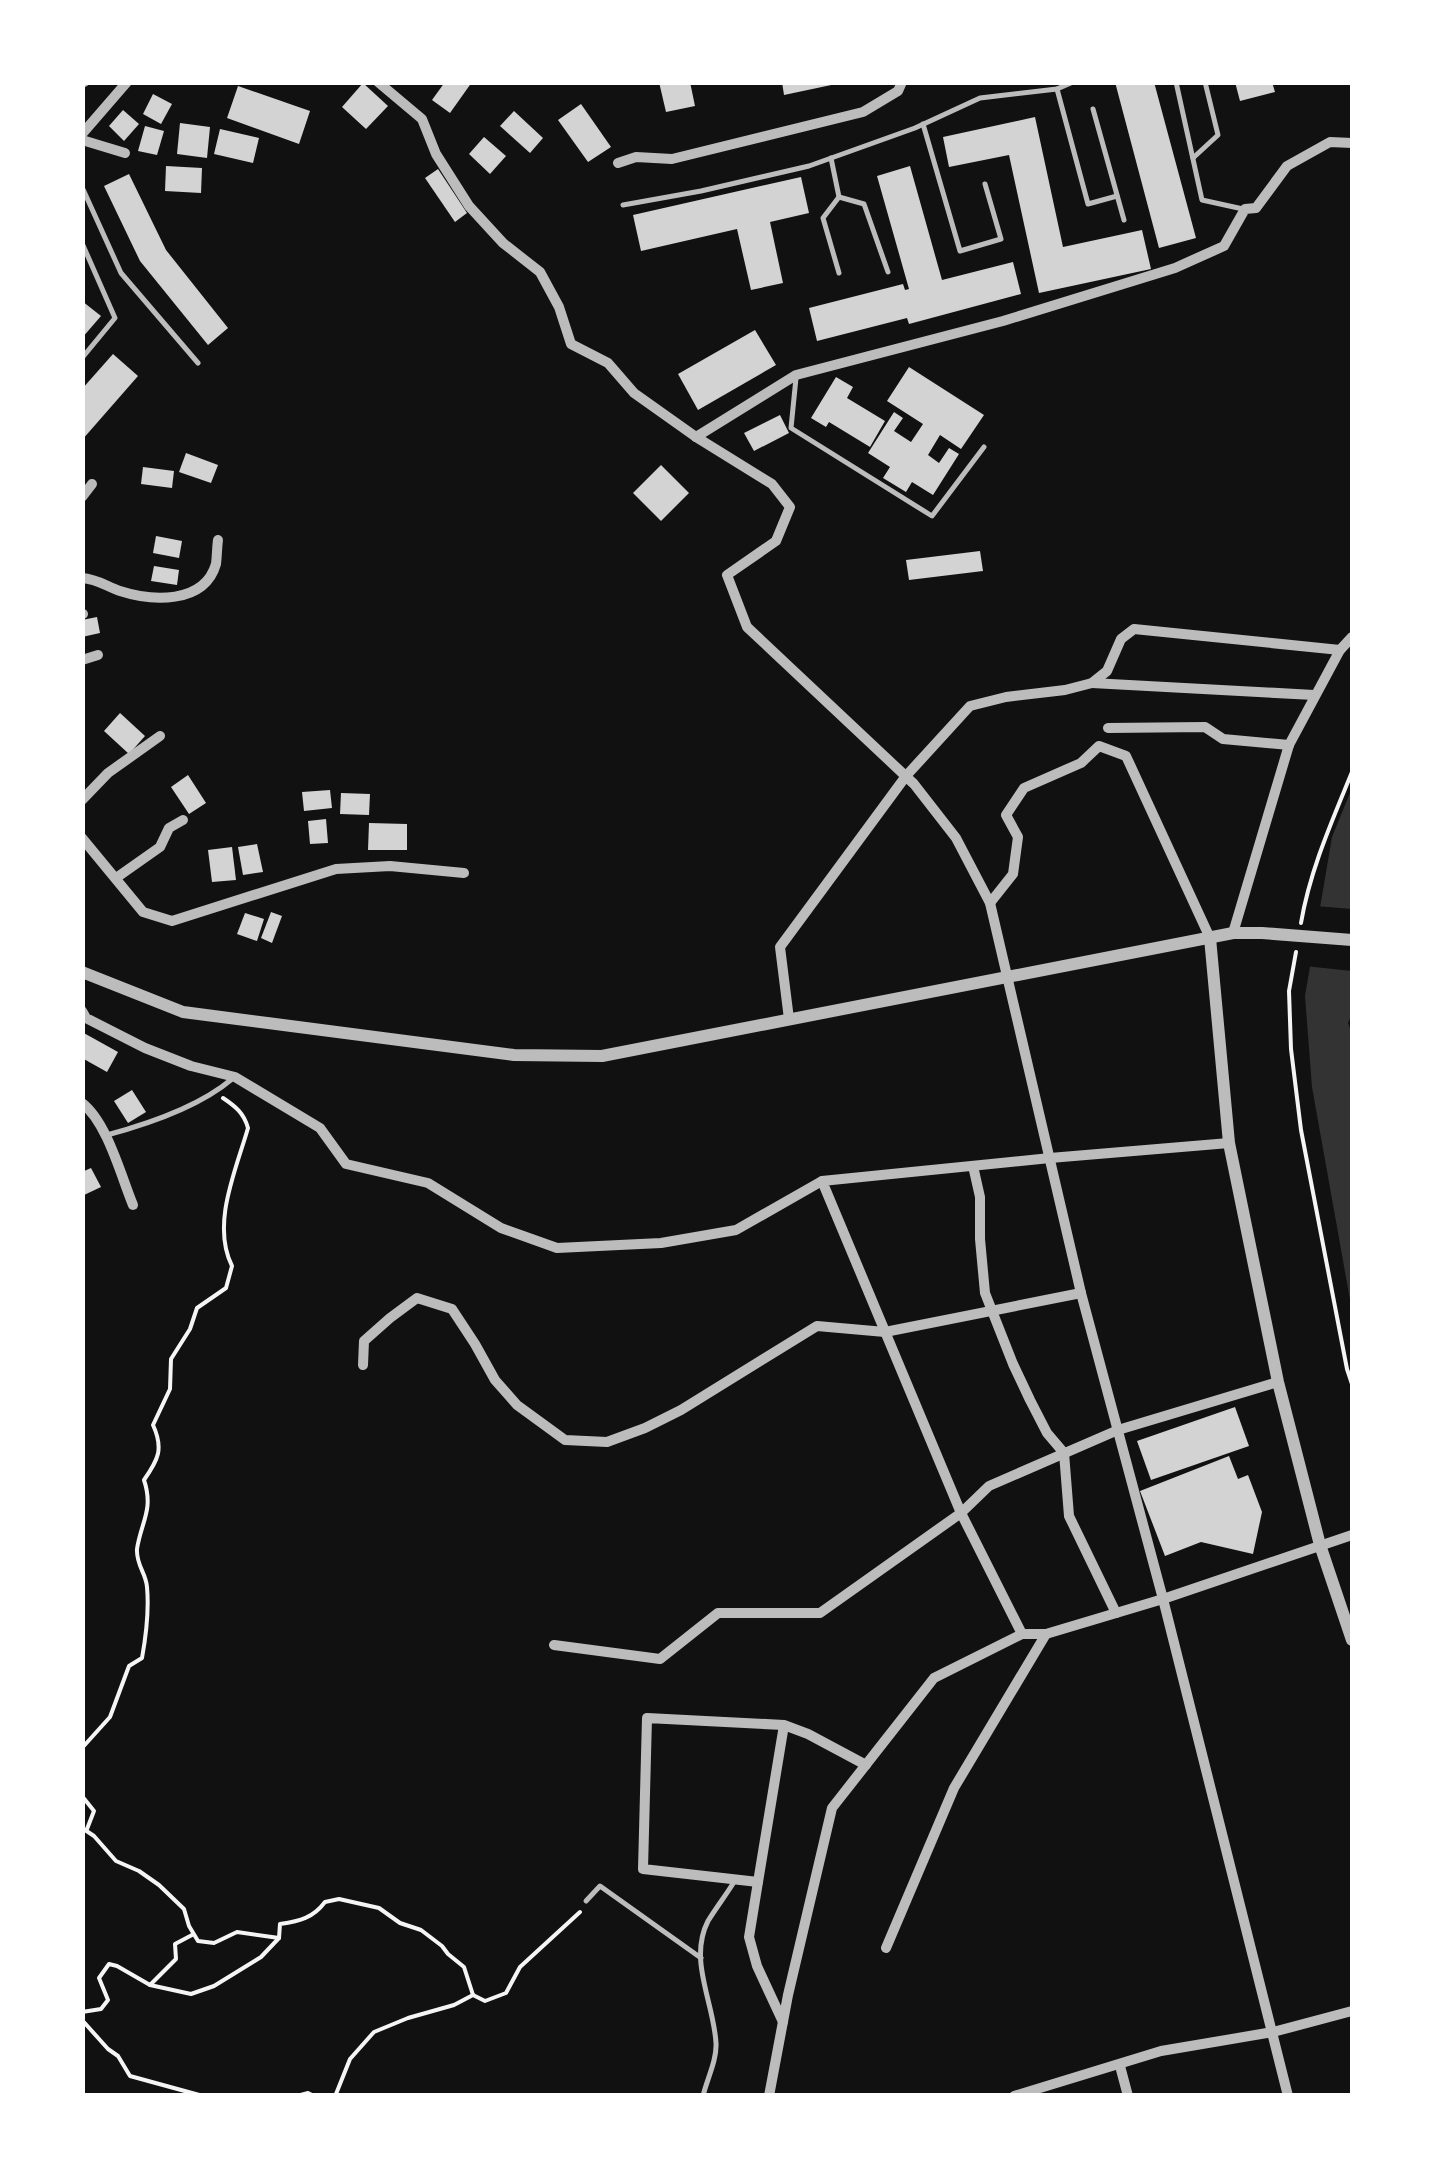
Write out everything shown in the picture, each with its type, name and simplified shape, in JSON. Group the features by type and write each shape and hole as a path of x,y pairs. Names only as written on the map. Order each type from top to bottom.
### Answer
{"street":[{"path":"125,153 82,137 128,82"},
{"path":"378,82 422,119 436,154 469,206 503,244 540,272 571,344 608,363 634,394 772,484 790,507 776,540 727,575 747,626 906,776 956,838 990,903 1081,1293 1164,1599 1288,2096"},
{"path":"390,92 398,82"},
{"path":"618,163 636,157 672,159 863,112 898,90 902,82"},
{"path":"696,436 796,375 1004,321 1175,268 1224,246 1244,209 1256,208 1286,166 1330,142 1352,143"},
{"path":"82,497 92,484"},
{"path":"82,578 96,579 118,590 153,599 172,598 192,592 206,580 215,566 218,540"},
{"path":"1092,684 1107,672 1121,639 1134,629 1340,650"},
{"path":"1233,933 1289,745 1340,650 1352,637"},
{"path":"82,660 98,654"},
{"path":"790,1019 780,947 906,776 970,706 1092,684 1314,695"},
{"path":"1108,728 1206,727 1224,739 1289,745"},
{"path":"82,800 108,773 160,736"},
{"path":"990,903 1013,874 1018,838 1006,815 1024,788 1081,763 1099,746 1126,756 1210,938 1229,1143 1278,1382 1320,1545 1352,1640"},
{"path":"116,878 160,847 169,828 182,820"},
{"path":"82,838 143,912 172,921 336,869 390,866 464,873"},
{"path":"82,972 183,1012 514,1055 602,1056 1233,933 1352,940"},
{"path":"82,1010 86,1018 145,1048 191,1066 235,1077 320,1128 346,1164 428,1183 501,1228 557,1248 661,1243 736,1230 822,1182 1229,1143"},
{"path":"82,1103 105,1136 132,1205"},
{"path":"973,1166 980,1197 985,1293 1030,1400 1064,1453 1069,1516 1116,1613"},
{"path":"822,1182 962,1514 1022,1634"},
{"path":"362,1366 364,1341 418,1298 452,1308 495,1380 517,1405 565,1440 607,1442 681,1410 817,1326 885,1332 1081,1293"},
{"path":"554,1645 660,1659 718,1613 820,1613 962,1514 989,1486 1118,1430 1278,1382"},
{"path":"769,2096 832,1808 934,1678 1022,1634 1046,1634 1164,1599 1351,1536"},
{"path":"886,1948 954,1788 1046,1634"},
{"path":"758,1882 643,1869 646,1718 784,1725 866,1764"},
{"path":"783,2022 757,1966 749,1936 784,1725"},
{"path":"1014,2096 1162,2052 1273,2032 1352,2012"},
{"path":"1120,2066 1128,2096"}],"lane":[{"path":"622,205 809,166 923,124 980,98 1057,89 1073,82"},
{"path":"1176,82 1202,200 1244,209"},
{"path":"1192,158 1218,136 1206,82"},
{"path":"1057,89 1088,204 1117,196"},
{"path":"1093,109 1124,220"},
{"path":"923,124 960,251 1001,239 985,184"},
{"path":"831,158 839,197 823,218 839,273"},
{"path":"82,187 121,273 198,363"},
{"path":"839,197 864,204 888,272"},
{"path":"82,358 115,318 83,248"},
{"path":"796,375 791,428 932,516 984,446"},
{"path":"105,1136 148,1124 215,1092 235,1077"},
{"path":"702,2096 716,2048 712,2008 702,1978 706,1924 736,1880"},
{"path":"586,1901 600,1886 701,1958"}],"path":[{"path":"1299,934 1324,838 1352,772"},
{"path":"1296,953 1288,991 1300,1130 1352,1384"},
{"path":"82,1748 110,1718 129,1666 142,1658 147,1582 138,1568 137,1551 149,1495 144,1480 158,1460 153,1425 170,1390 170,1359 190,1329 196,1308 226,1288 232,1266 226,1254 224,1226 248,1128 246,1118 215,1092"},
{"path":"82,1796 94,1811 85,1829 116,1862 159,1885 184,1910 198,1942 214,1943 237,1932 279,1938"},
{"path":"82,2012 101,2009 108,2000 99,1978 109,1964 150,1985 191,1994 214,1986 261,1957 279,1938 280,1924 301,1921 325,1902 339,1899 379,1908 400,1923 420,1930 464,1966 473,1996 485,2002 506,1993 520,1968 581,1912 586,1901"},
{"path":"150,1985 176,1959 175,1944 192,1934"},
{"path":"333,2096 350,2060 374,2032 473,1996"},
{"path":"82,2020 118,2056 130,2076 203,2096"},
{"path":"297,2096 314,2096"}],"shaded area":[{"path":"1352,788 1352,1014 1348,1023 1352,1034 1352,1311 1312,1087 1305,996 1332,837"}],"pier":[{"path":"1315,906 1352,909 1352,971 1305,966"}],"building":[{"path":"445,82 472,82 450,113 432,100"},
{"path":"659,82 690,82 695,106 666,112"},
{"path":"782,82 836,82 836,84 784,95"},
{"path":"1115,82 1154,82 1196,238 1159,248"},
{"path":"1235,82 1272,82 1275,92 1240,101"},
{"path":"363,83 388,106 366,129 342,107"},
{"path":"238,86 310,111 299,144 227,118"},
{"path":"153,94 172,104 161,124 143,114"},
{"path":"581,104 611,147 588,162 558,120"},
{"path":"123,110 139,124 124,141 109,126"},
{"path":"514,111 543,138 530,153 500,126"},
{"path":"1035,117 1063,247 1142,230 1151,269 1039,293 1009,155 949,167 943,137"},
{"path":"180,123 210,127 207,158 177,154"},
{"path":"145,126 164,131 157,155 138,151"},
{"path":"220,129 259,138 253,163 214,154"},
{"path":"484,137 506,156 490,174 469,154"},
{"path":"166,166 202,168 201,193 165,191"},
{"path":"910,166 942,280 1013,262 1021,294 909,324 907,318 817,341 809,308 903,284 905,290 909,289 877,176"},
{"path":"438,169 467,213 455,222 425,178"},
{"path":"129,174 166,250 228,328 208,345 140,261 104,186"},
{"path":"801,177 809,213 770,222 783,283 751,290 737,229 641,251 633,215"},
{"path":"82,301 101,316 82,338"},
{"path":"755,330 776,365 698,410 678,374"},
{"path":"113,354 138,376 82,440 82,389"},
{"path":"909,367 984,415 961,449 940,435 928,455 939,463 949,448 959,454 933,495 912,482 906,492 883,478 890,467 868,453 894,412 903,418 894,431 911,442 923,424 887,401"},
{"path":"836,377 853,387 847,398 885,421 870,447 829,422 826,427 811,418"},
{"path":"780,415 789,433 754,451 744,433"},
{"path":"186,453 218,465 211,483 179,472"},
{"path":"661,465 689,493 661,521 633,493"},
{"path":"143,467 174,471 172,488 141,484"},
{"path":"156,536 182,541 179,558 153,553"},
{"path":"980,551 983,571 909,580 906,560"},
{"path":"154,566 179,570 177,585 151,581"},
{"path":"97,617 100,633 82,637 82,620"},
{"path":"120,713 145,736 129,754 104,731"},
{"path":"188,775 206,803 189,814 171,787"},
{"path":"330,790 332,808 304,811 302,792"},
{"path":"341,793 370,794 369,815 340,814"},
{"path":"326,819 328,843 310,844 308,821"},
{"path":"369,823 407,824 407,850 368,850"},
{"path":"257,844 263,872 243,875 238,847"},
{"path":"232,847 236,880 212,882 208,850"},
{"path":"271,912 282,916 272,943 261,938"},
{"path":"245,913 264,919 257,941 237,934"},
{"path":"82,1032 118,1052 107,1072 82,1058"},
{"path":"132,1090 146,1112 128,1123 114,1101"},
{"path":"91,1168 101,1187 82,1196 82,1172"},
{"path":"1235,1407 1249,1446 1151,1480 1137,1441"},
{"path":"1229,1456 1238,1479 1248,1475 1262,1512 1253,1554 1201,1542 1165,1556 1140,1491"}]}
